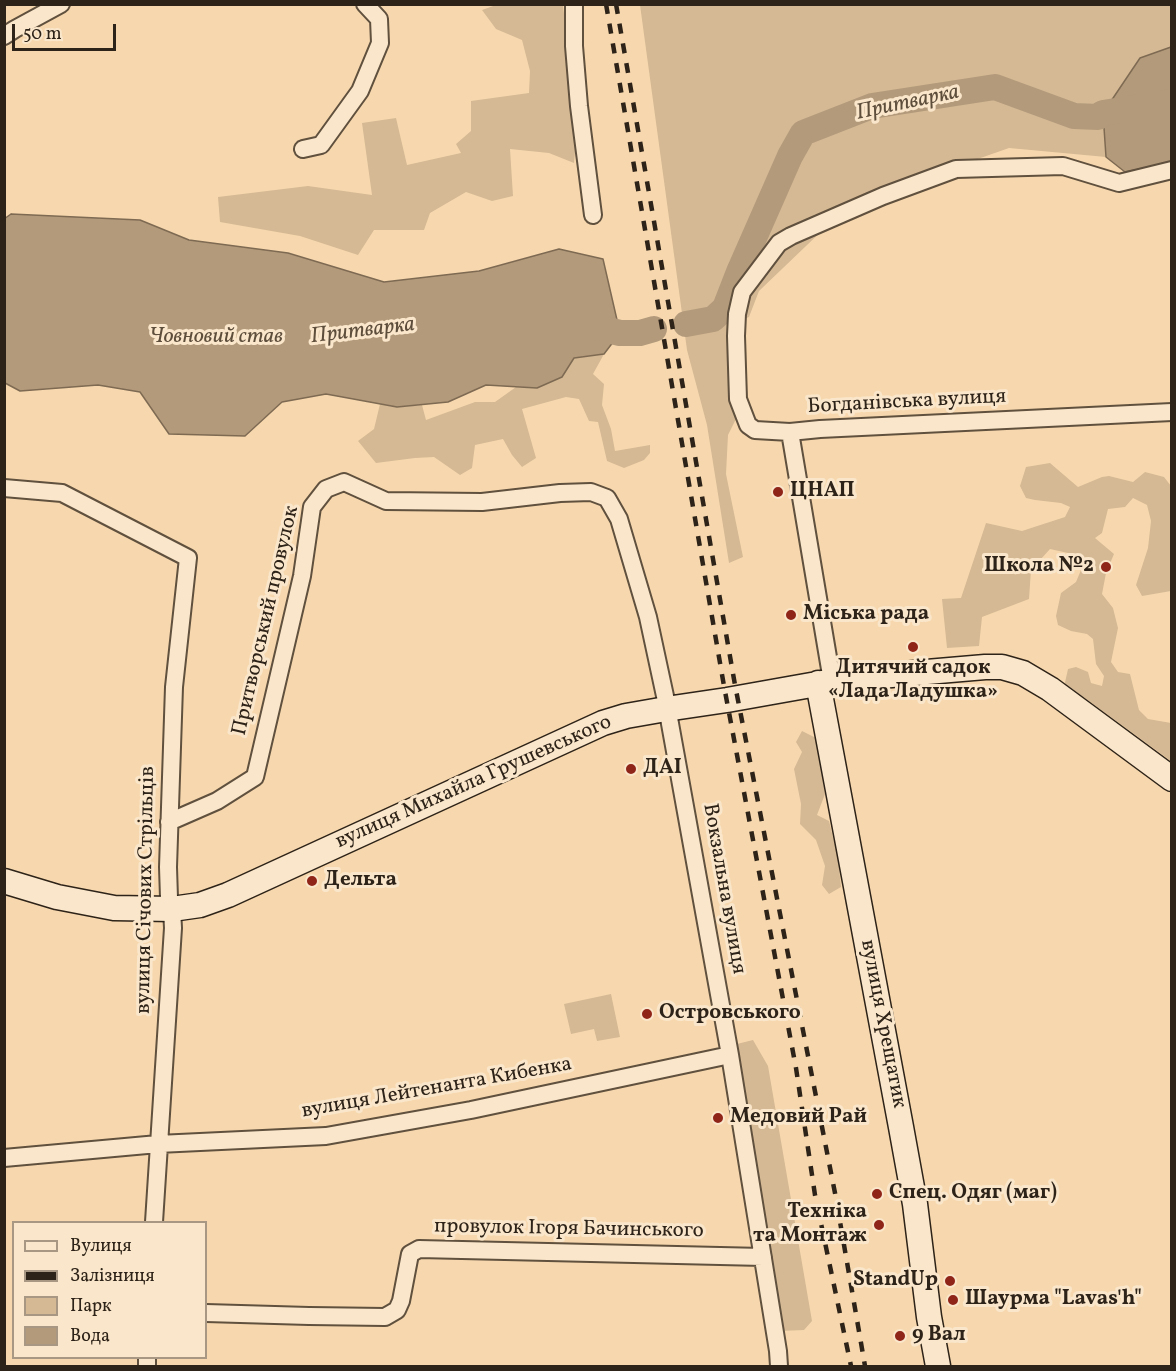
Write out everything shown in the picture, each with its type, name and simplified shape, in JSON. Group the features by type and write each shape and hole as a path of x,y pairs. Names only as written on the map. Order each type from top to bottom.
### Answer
{"street":[{"path":"4,36 61,4"},
{"path":"303,149 321,145 360,91 380,43 379,20 365,4"},
{"path":"574,4 574,46 579,106 593,215"},
{"path":"790,432 755,430 748,425 738,399 736,336 737,314 742,292 779,243 883,196 956,170 1063,166 1119,183 1172,170"},
{"name":"Богданівська вулиця","path":"825,682 790,432 1172,412"},
{"name":"Притворський провулок","path":"169,822 217,801 255,777 302,576 312,507 326,489 344,482 386,501 482,502 560,493 591,492 607,498"},
{"name":"вулиця Січових Стрільців","path":"4,488 62,494 188,558 174,687 168,867 172,938 154,1221"},
{"name":"Вокзальна вулиця","path":"607,498 619,519 648,617 665,696 730,1055 779,1366"},
{"name":"вулиця Михайла Грушевського","path":"4,881 57,897 114,909 172,909 200,905 228,895 603,723 626,716 825,682 985,667 1002,667 1023,673 1050,688 1172,779"},
{"name":"вулиця Хрещатик","path":"825,682 915,1204 929,1317 938,1366"},
{"name":"вулиця Лейтенанта Кибенка","path":"4,1158 158,1144 326,1136 471,1110 730,1055"},
{"name":"провулок Ігоря Бачинського","path":"207,1313 385,1317 397,1310 401,1301 410,1254 419,1249 763,1257"}],"green space":[{"path":"496,5 563,5 577,131 574,163 549,153 510,149 513,196 492,201 466,192 430,213 424,230 374,230 358,255 300,236 220,222 218,197 308,186 372,195 362,123 396,118 407,165 461,153 456,144 471,131 471,101 529,93 530,71 522,40 496,29 482,10"},
{"path":"640,5 1171,5 1171,47 1140,58 1103,113 1106,157 1009,148 827,212 829,224 759,291 749,317 730,325 737,417 728,435 726,474 743,557 729,563 707,425 687,350"},
{"path":"604,354 593,374 604,384 602,405 611,429 615,451 650,445 650,453 644,460 624,468 607,461 598,422 589,421 579,399 566,397 522,409 536,458 522,467 503,439 475,445 472,468 460,475 434,457 376,463 358,441 374,429 380,404 397,407 422,405 426,420 475,402 495,402 516,387 537,388 562,377 574,358"},
{"path":"1050,463 1078,487 1109,476 1133,482 1145,472 1164,477 1171,486 1171,591 1142,596 1136,585 1148,548 1151,521 1147,505 1133,498 1125,507 1108,509 1102,533 1095,538 1114,554 1106,573 1102,594 1113,608 1118,628 1111,662 1118,672 1130,674 1139,710 1148,719 1171,723 1171,761 1085,698 1064,687 1068,669 1076,667 1088,672 1091,683 1102,686 1104,676 1096,664 1093,639 1087,634 1071,631 1058,625 1056,616 1061,593 1076,582 1081,570 1068,553 1050,549 1031,570 1029,599 982,617 979,646 947,648 942,599 961,598 986,523 1022,531 1065,517 1070,507 1061,503 1026,498 1020,486 1026,467"},
{"path":"802,731 816,738 825,794 817,815 829,821 838,858 841,887 829,894 822,885 825,866 816,840 800,824 801,804 794,769 802,752 796,742"},
{"path":"611,994 620,1037 597,1041 594,1029 571,1034 564,1004"},
{"path":"753,1040 768,1066 812,1321 804,1330 780,1331 737,1044"}],"water":[{"path":"1171,47 1171,163 1125,172 1106,157 1103,113 1140,58"},
{"name":"Човновий став","path":"11,214 140,220 189,240 288,253 384,282 479,271 559,249 603,259 620,333 604,354 574,358 562,377 537,388 486,385 448,402 397,407 326,394 282,402 245,436 169,434 140,392 98,385 20,391 5,383 4,219"}],"waterway":[{"name":"Притварка","path":"686,324 713,319 725,308 790,156 803,133 872,106 995,87 1074,116 1098,117 1103,113 1172,102"},
{"name":"Притварка","path":"587,325 620,333 640,333 654,329"}],"railway":[{"path":"606,4 724,686 796,1068 815,1195 851,1366"},
{"path":"616,4 735,685 835,1193 865,1366"}],"place":[{"name":"ЦНАП","path":"778,492"},
{"name":"Школа №2","path":"1106,567"},
{"name":"Міська рада","path":"791,615"},
{"name":"Дитячий садок «Лада Ладушка»","path":"913,647"},
{"name":"ДАІ","path":"631,769"},
{"name":"Дельта","path":"312,881"},
{"name":"Островського","path":"647,1014"},
{"name":"Медовий Рай","path":"718,1118"},
{"name":"Спец. Одяг (маг)","path":"877,1194"},
{"name":"Техніка та Монтаж","path":"879,1225"},
{"name":"StandUp","path":"950,1281"},
{"name":"Шаурма \"Lavas'h\"","path":"953,1300"},
{"name":"9 Вал","path":"900,1336"}]}
